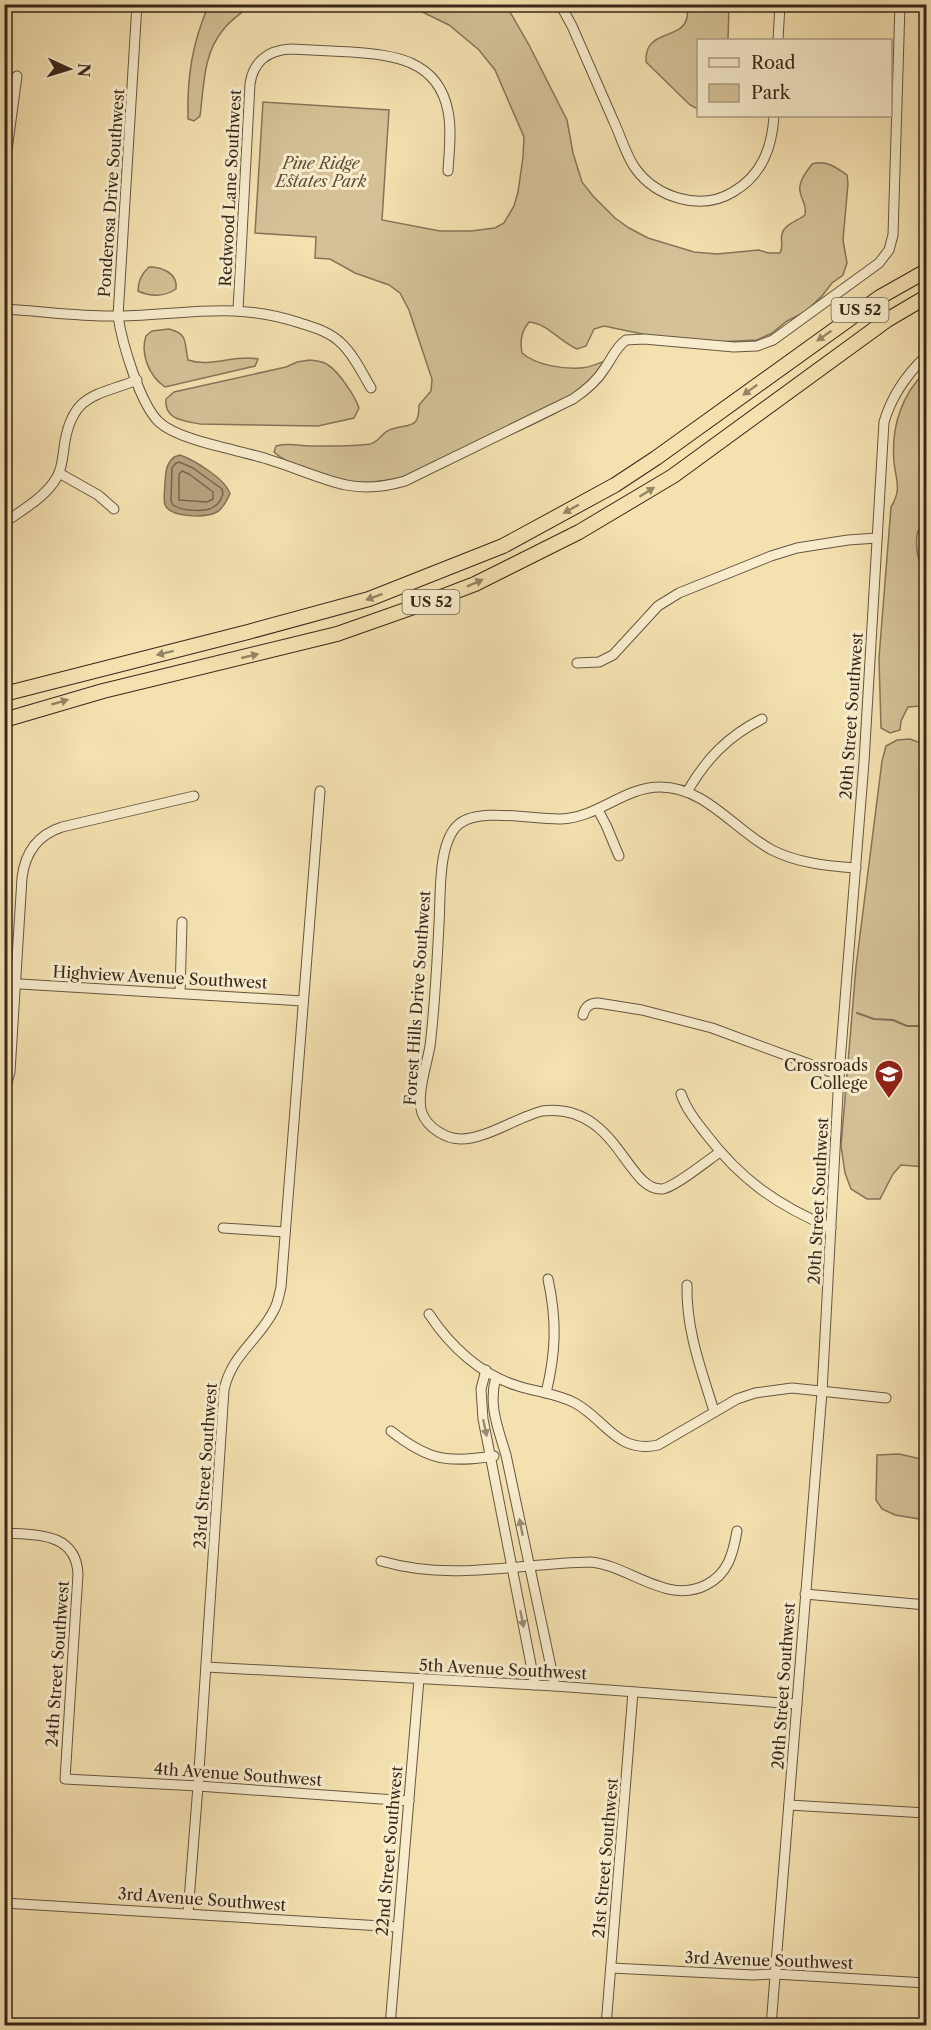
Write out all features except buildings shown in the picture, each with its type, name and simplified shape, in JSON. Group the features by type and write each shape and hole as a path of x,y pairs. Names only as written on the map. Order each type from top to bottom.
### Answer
{"highway":[{"name":"US 52","path":"4,694 369,599 503,546 615,485 665,452 880,297 927,271"},
{"name":"US 52","path":"4,720 103,691 337,634 428,603 475,584 579,532 663,482 887,320 927,297"}],"street":[{"name":"Ponderosa Drive Southwest","path":"137,4 118,316 124,344 152,414 164,426 177,433 265,458 317,477 346,485 382,486 405,481 573,399 598,377 615,350 626,340 644,339 734,347 757,346 773,340 879,263 889,250 893,235 900,4"},
{"path":"560,4 572,26 633,165 659,191 676,198 692,200 717,198 733,192 750,179 764,162 770,146 774,117"},
{"path":"778,39 780,4"},
{"name":"Redwood Lane Southwest","path":"238,310 250,84 257,65 267,54 282,49 291,49 379,54 405,59 419,67 432,79 446,102 450,128 448,171"},
{"path":"4,172 17,76"},
{"path":"4,309 118,316 201,310 238,310 284,317 317,328 335,337 348,350 371,388"},
{"name":"20th Street Southwest","path":"771,2025 822,1392 839,1075 864,762 884,422 890,403 899,387 912,369 927,356"},
{"path":"4,523 42,494 59,473 68,427 76,408 84,401 137,380"},
{"path":"59,473 98,495 114,509"},
{"path":"577,663 599,662 613,655 653,610 679,593 797,548 877,538"},
{"path":"687,792 701,768 718,748 745,728 762,719"},
{"name":"Forest Hills Drive Southwest","path":"720,1152 675,1184 663,1189 642,1180 602,1129 591,1120 577,1114 555,1110 542,1111 472,1137 458,1139 441,1133 430,1125 422,1112 421,1099 432,1027 441,879 451,835 460,823 475,816 573,818 598,810 641,790 667,788 687,792 710,804 775,851 814,863 856,868"},
{"name":"23rd Street Southwest","path":"188,1913 224,1390 226,1379 234,1362 274,1310 281,1287 320,791"},
{"path":"4,1094 10,1072 9,983 23,867 28,853 36,842 62,827 194,796"},
{"path":"598,810 619,856"},
{"path":"180,993 182,922"},
{"name":"Highview Avenue Southwest","path":"9,983 303,1001"},
{"path":"583,1015 585,1008 592,1003 642,1010 712,1028 839,1075"},
{"path":"681,1094 693,1117 731,1165 758,1188 806,1217 831,1228"},
{"path":"223,1228 285,1232"},
{"path":"546,1393 555,1339 554,1307 548,1279"},
{"path":"687,1285 692,1339 714,1411"},
{"path":"429,1314 451,1342 496,1377 580,1406 622,1441 641,1447 658,1445 714,1411 746,1395 772,1389 792,1388 886,1398"},
{"path":"486,1370 482,1380 480,1403 535,1685"},
{"path":"496,1377 492,1394 494,1419 506,1455 555,1686"},
{"path":"391,1431 418,1450 440,1458 465,1460 506,1455"},
{"path":"381,1561 411,1568 441,1571 579,1562 604,1563 663,1587 688,1591 706,1585 723,1572 731,1560 737,1531"},
{"name":"24th Street Southwest","path":"4,1533 54,1538 67,1548 76,1563 78,1575 65,1779"},
{"path":"805,1594 927,1605"},
{"name":"5th Avenue Southwest","path":"206,1667 555,1686 797,1704"},
{"name":"22nd Street Southwest","path":"390,2025 419,1679"},
{"name":"21st Street Southwest","path":"606,2025 633,1692"},
{"name":"4th Avenue Southwest","path":"65,1779 408,1801"},
{"path":"789,1805 927,1812"},
{"name":"3rd Avenue Southwest","path":"4,1903 398,1927"},
{"name":"3rd Avenue Southwest","path":"611,1968 927,1983"}],"green space":[{"path":"209,4 251,5 229,23 216,39 208,60 200,116 194,121 188,119 188,89 198,33"},
{"name":"Pine Ridge Estates Park","path":"408,5 506,5 567,120 573,153 582,182 615,218 648,238 694,252 717,254 759,250 780,253 783,231 788,225 805,215 800,188 812,164 822,163 839,169 847,175 848,184 843,240 847,263 843,275 832,283 805,312 757,340 717,342 657,337 604,326 594,329 586,346 577,349 548,329 529,322 522,337 522,353 541,363 565,368 583,368 603,362 609,366 602,379 589,392 570,405 437,470 402,478 362,482 321,474 282,458 274,452 276,446 370,444 389,430 412,424 419,413 419,405 431,391 432,379 409,310 400,293 389,285 355,273 330,259 315,258 316,237 255,233 263,102 389,110 382,220 440,231 495,228 504,223 514,206 518,192 524,137 495,70 479,50 449,25"},
{"path":"687,5 729,5 728,39 697,39 697,108 690,105 646,62 647,50 651,44 681,28 687,15"},
{"path":"149,267 159,268 172,275 176,289 167,294 157,295 138,291 140,278"},
{"path":"169,329 183,337 188,360 205,363 240,358 258,359 255,366 165,387 150,371 145,357 144,343 146,336 152,331"},
{"path":"310,360 326,364 342,379 359,408 354,418 318,426 200,424 176,418 166,406 166,399 174,392"},
{"path":"926,371 926,475 923,478 923,519 918,532 917,545 919,559 926,571 926,703 921,706 908,707 901,721 900,730 890,733 881,728 879,658 891,507 897,490 894,437 904,401 917,380"},
{"path":"910,739 926,745 926,1167 901,1165 893,1174 880,1199 867,1199 851,1189 845,1173 841,1146 856,967 882,761 886,746 897,740"},
{"path":"899,1454 926,1460 926,1520 895,1515 882,1509 876,1500 877,1455"}],"water":[{"path":"180,455 209,471 227,488 230,494 219,510 212,514 189,516 174,512 165,505 167,468 174,457"}],"waterway":[{"path":"857,1013 874,1019 893,1020 907,1026 926,1026"}],"place":[{"name":"Crossroads College","path":"889,1100"}]}
